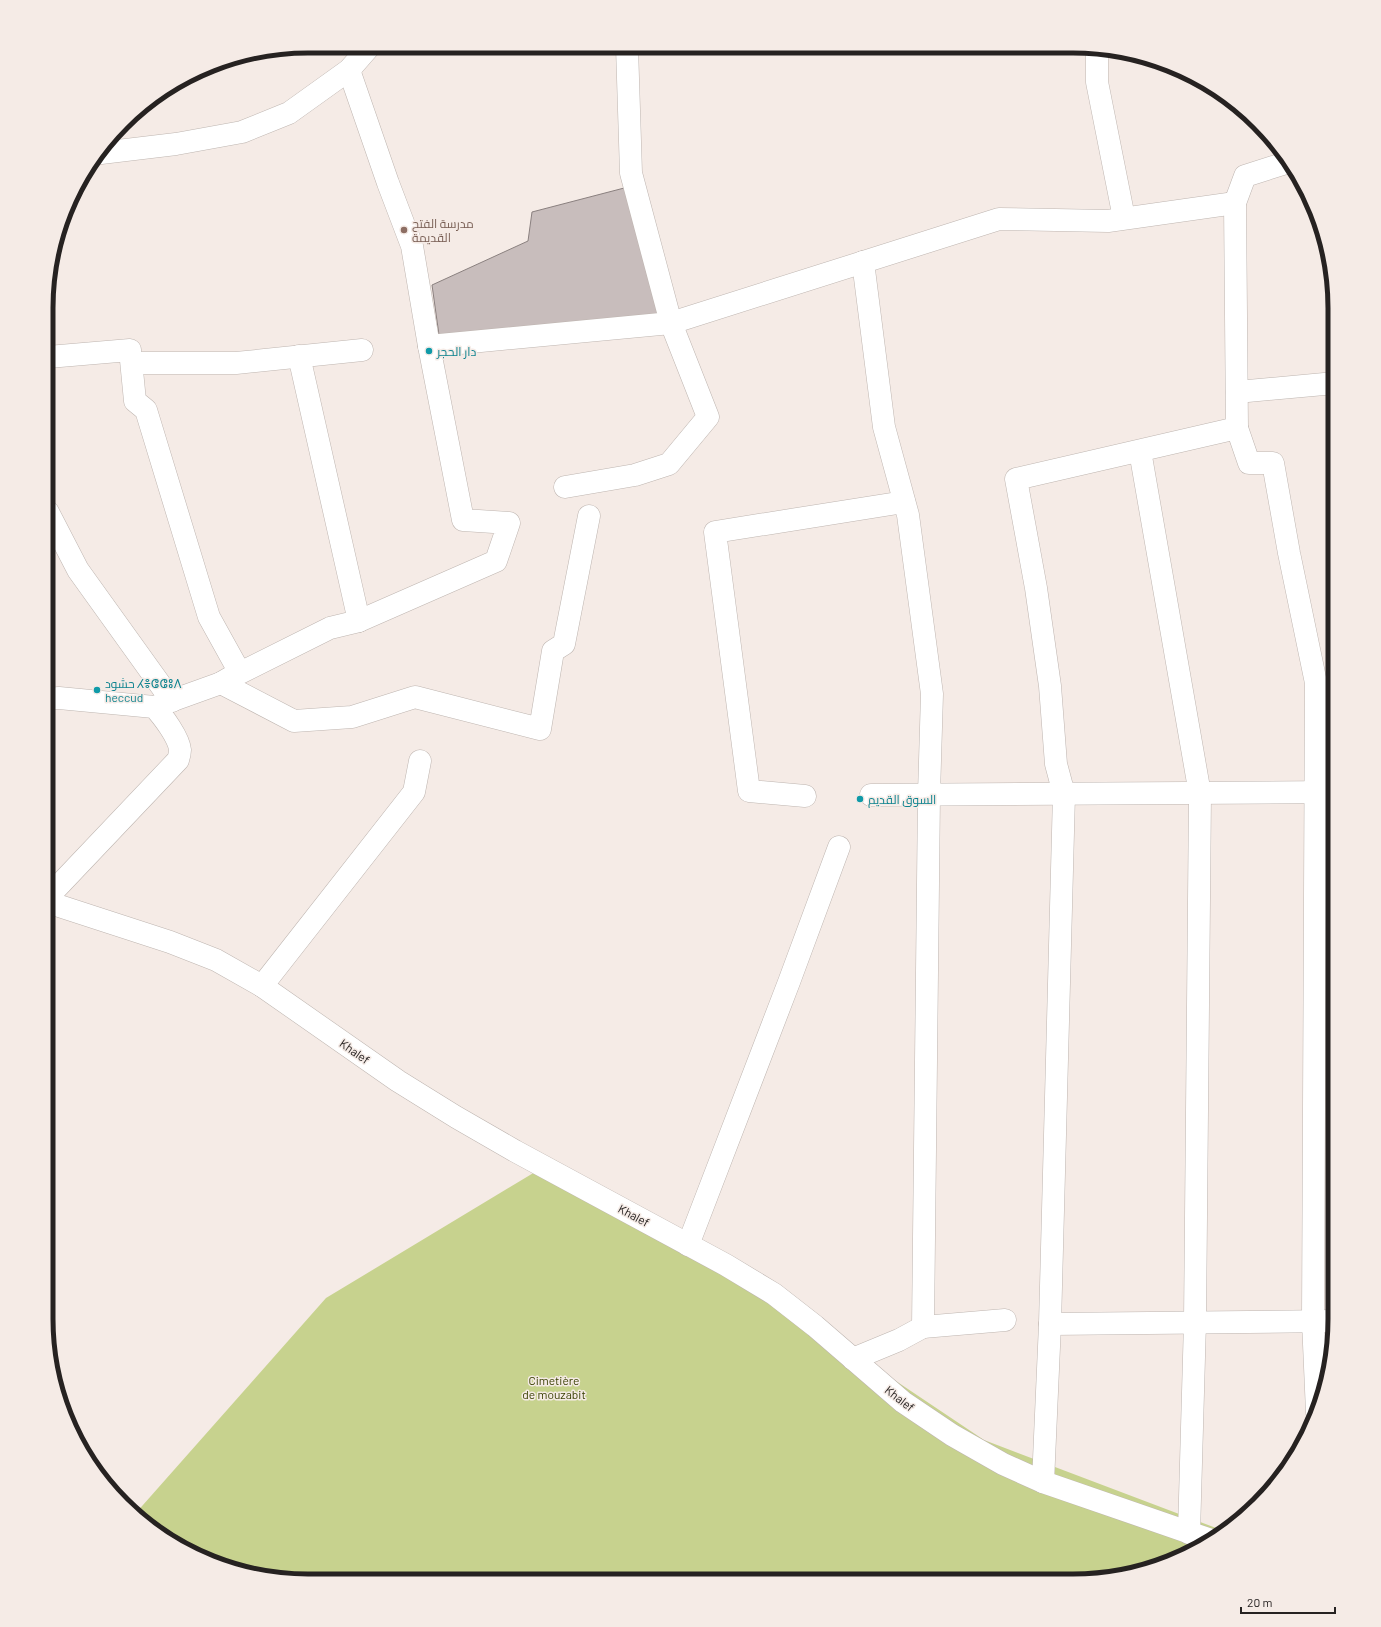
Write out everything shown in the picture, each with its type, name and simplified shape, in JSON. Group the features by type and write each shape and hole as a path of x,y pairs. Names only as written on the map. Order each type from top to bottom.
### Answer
{"street":[{"path":"107,152 176,144 242,132 289,113 349,70 365,53"},
{"path":"565,488 635,474 669,464 708,417 671,323 631,173 627,53"},
{"path":"1097,54 1097,82 1124,218"},
{"path":"53,698 163,704 230,678 330,628 359,621 496,561 509,523 463,520 429,346 412,246 388,183 349,70"},
{"path":"1283,164 1245,176 1235,203 1237,428 1249,463 1273,462 1289,553 1316,683 1325,792 1324,1321 1319,1385"},
{"path":"429,346 671,323 999,220 1108,221 1235,203"},
{"path":"863,262 884,427 908,515 932,694 929,794 923,1327"},
{"path":"53,357 130,350 135,401 146,410 209,617 230,678 294,721 352,717 415,697 540,729 553,651 564,644 589,516"},
{"path":"132,363 236,362 362,350"},
{"path":"299,356 359,621"},
{"path":"1237,392 1328,384"},
{"path":"1043,1482 1050,1324 1064,794 1056,764 1050,686 1036,588 1016,480 1237,428"},
{"path":"1140,451 1200,794 1195,1322 1189,1533"},
{"path":"805,796 749,791 715,532 904,502"},
{"path":"53,522 78,570 163,704 161,714 178,743 180,752 178,760 53,892"},
{"path":"262,986 414,792 420,761"},
{"path":"871,794 1200,794 1325,792"},
{"path":"688,1245 839,848"},
{"name":"Khalef","path":"53,904 170,942 216,960 262,986 398,1081 456,1117 522,1155 726,1265 774,1294 903,1402 952,1435 1003,1464 1043,1482 1204,1538"},
{"path":"853,1359 899,1340 923,1327 1005,1320"},
{"path":"1050,1324 1324,1321"}],"green space":[{"name":"Cimetière de mouzabit","path":"555,1160 684,1239 984,1440 1218,1529 1186,1548 1171,1555 1139,1565 1106,1572 1073,1574 308,1574 275,1572 258,1569 210,1555 180,1540 140,1511 139,1510 326,1298"}],"building":[{"path":"628,187 662,319 440,342 432,285 528,241 532,212"}],"place":[{"name":"مدرسة الفتح القديمة","path":"404,230"},
{"name":"دار الحجر","path":"429,351"},
{"name":"حشود ⵃⴻⵛⵛⵓⴷ heccud","path":"97,690"},
{"name":"السوق القديم","path":"860,799"}]}
